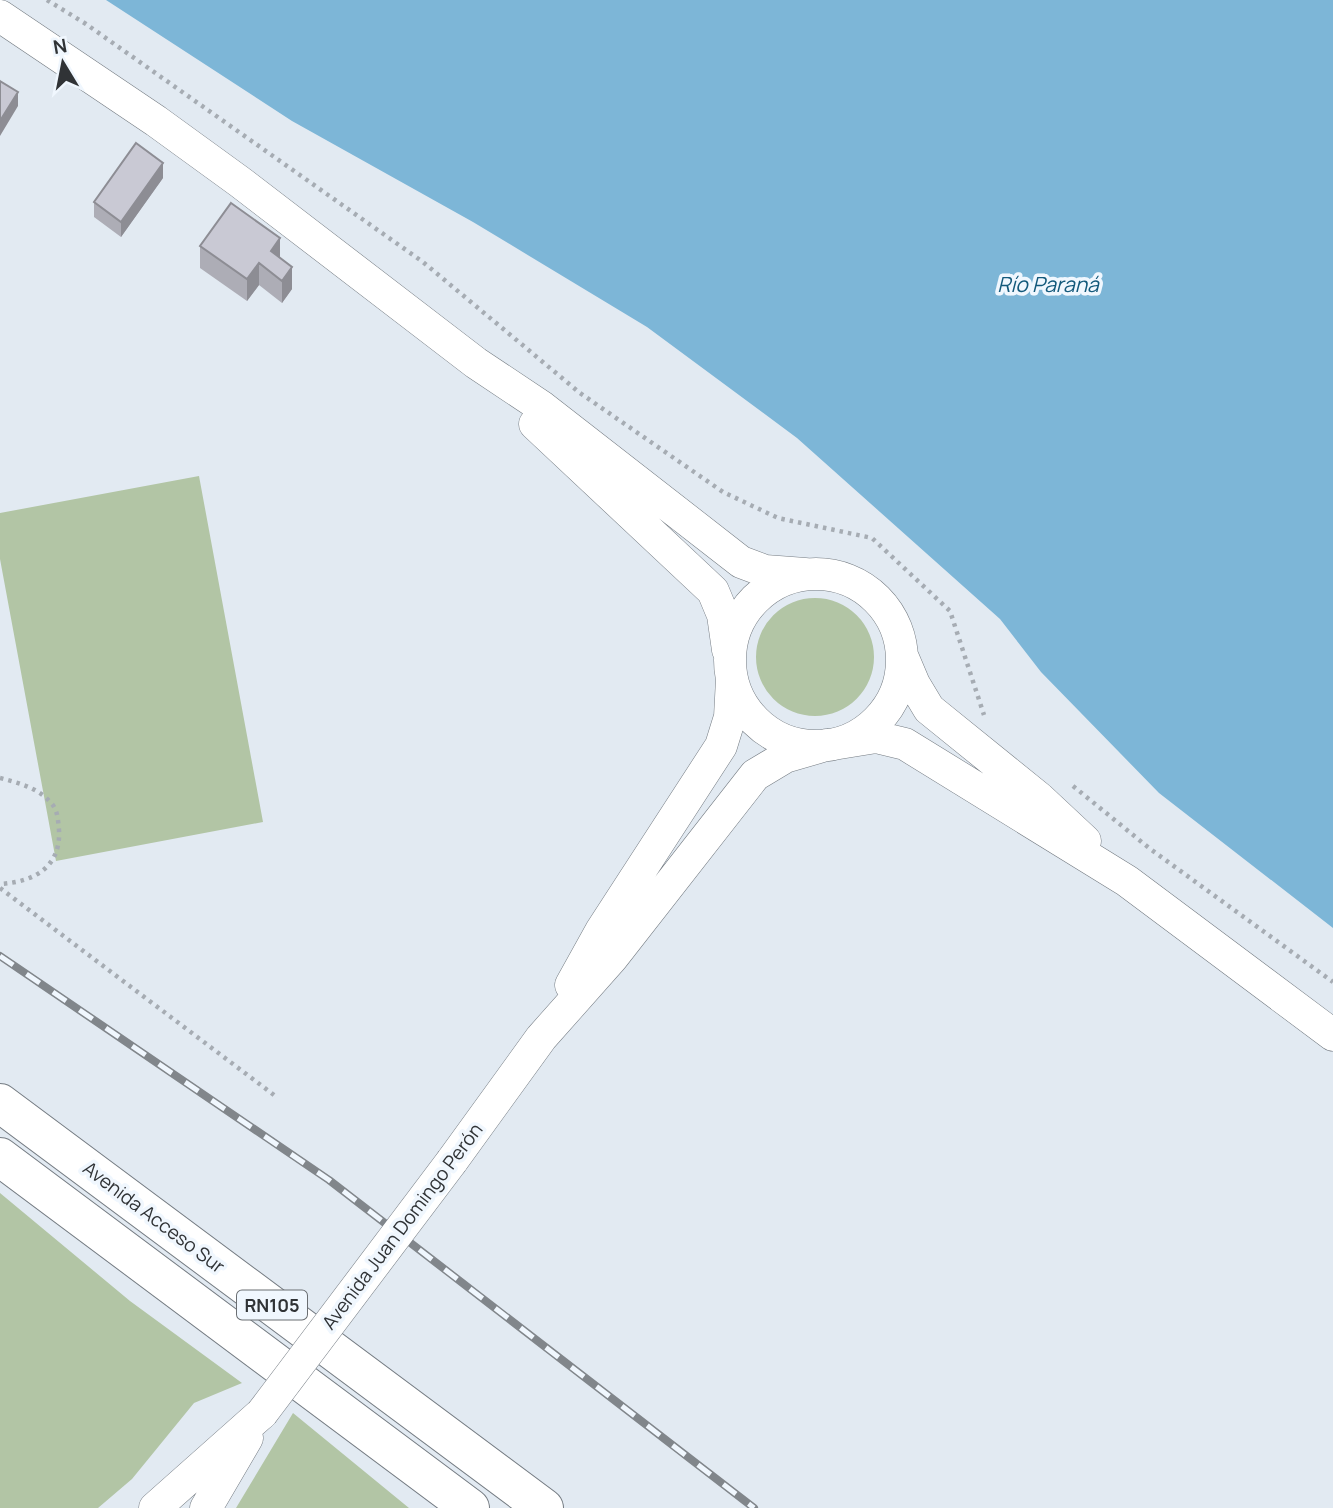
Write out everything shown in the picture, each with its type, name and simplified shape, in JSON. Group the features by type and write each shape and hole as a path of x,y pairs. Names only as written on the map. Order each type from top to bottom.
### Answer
{"highway":[{"name":"Avenida Acceso Sur","path":"0,1103 544,1508"},
{"name":"RN105","path":"0,1157 470,1508"}],"main road":[{"path":"0,16 156,121 240,182 476,363 541,407 741,562 765,571 834,575 861,586 883,604 898,629 903,658 929,709 1039,798 1127,881"},
{"path":"476,363 530,421 713,591 723,615 731,668 741,702 756,721 777,736 800,744 832,744 876,737 905,744 1127,881 1333,1035"},
{"path":"541,1038 601,931 721,746 730,717 734,633 744,612 761,593 781,581 804,574"},
{"path":"541,1038 612,958 755,775 785,757 832,744 865,731 886,712 899,686 903,658"},
{"name":"Avenida Juan Domingo Perón","path":"206,1508 262,1413 541,1038"},
{"name":"Avenida Juan Domingo Perón","path":"155,1508 262,1413"}],"path":[{"path":"47,0 86,24 423,261 580,393 723,492 778,518 872,538 950,611 982,713 992,721"},
{"path":"0,778 27,786 45,796 55,807 59,833 48,868 20,883 0,886"},
{"path":"1066,780 1149,848 1333,982"},
{"path":"0,886 274,1095"}],"green space":[{"path":"199,476 263,822 56,861 0,559 0,513"},
{"path":"815,598 838,603 857,615 869,634 874,657 869,680 857,699 838,711 815,716 792,711 773,699 761,680 756,657 761,634 773,615 792,603"},
{"path":"0,1193 130,1301 242,1383 194,1403 132,1479 98,1508 0,1508"},
{"path":"293,1413 409,1508 236,1508"}],"water":[{"name":"Río Paraná","path":"106,0 1333,0 1333,928 1159,793 1041,672 1000,619 797,438 647,327 473,222 292,121"}],"building":[{"path":"0,81 18,92 0,121"},
{"path":"136,143 163,163 121,222 94,202"},
{"path":"231,203 280,238 271,251 292,267 282,281 259,263 247,279 200,246"}],"railway":[{"path":"0,956 329,1180 754,1508"}]}
